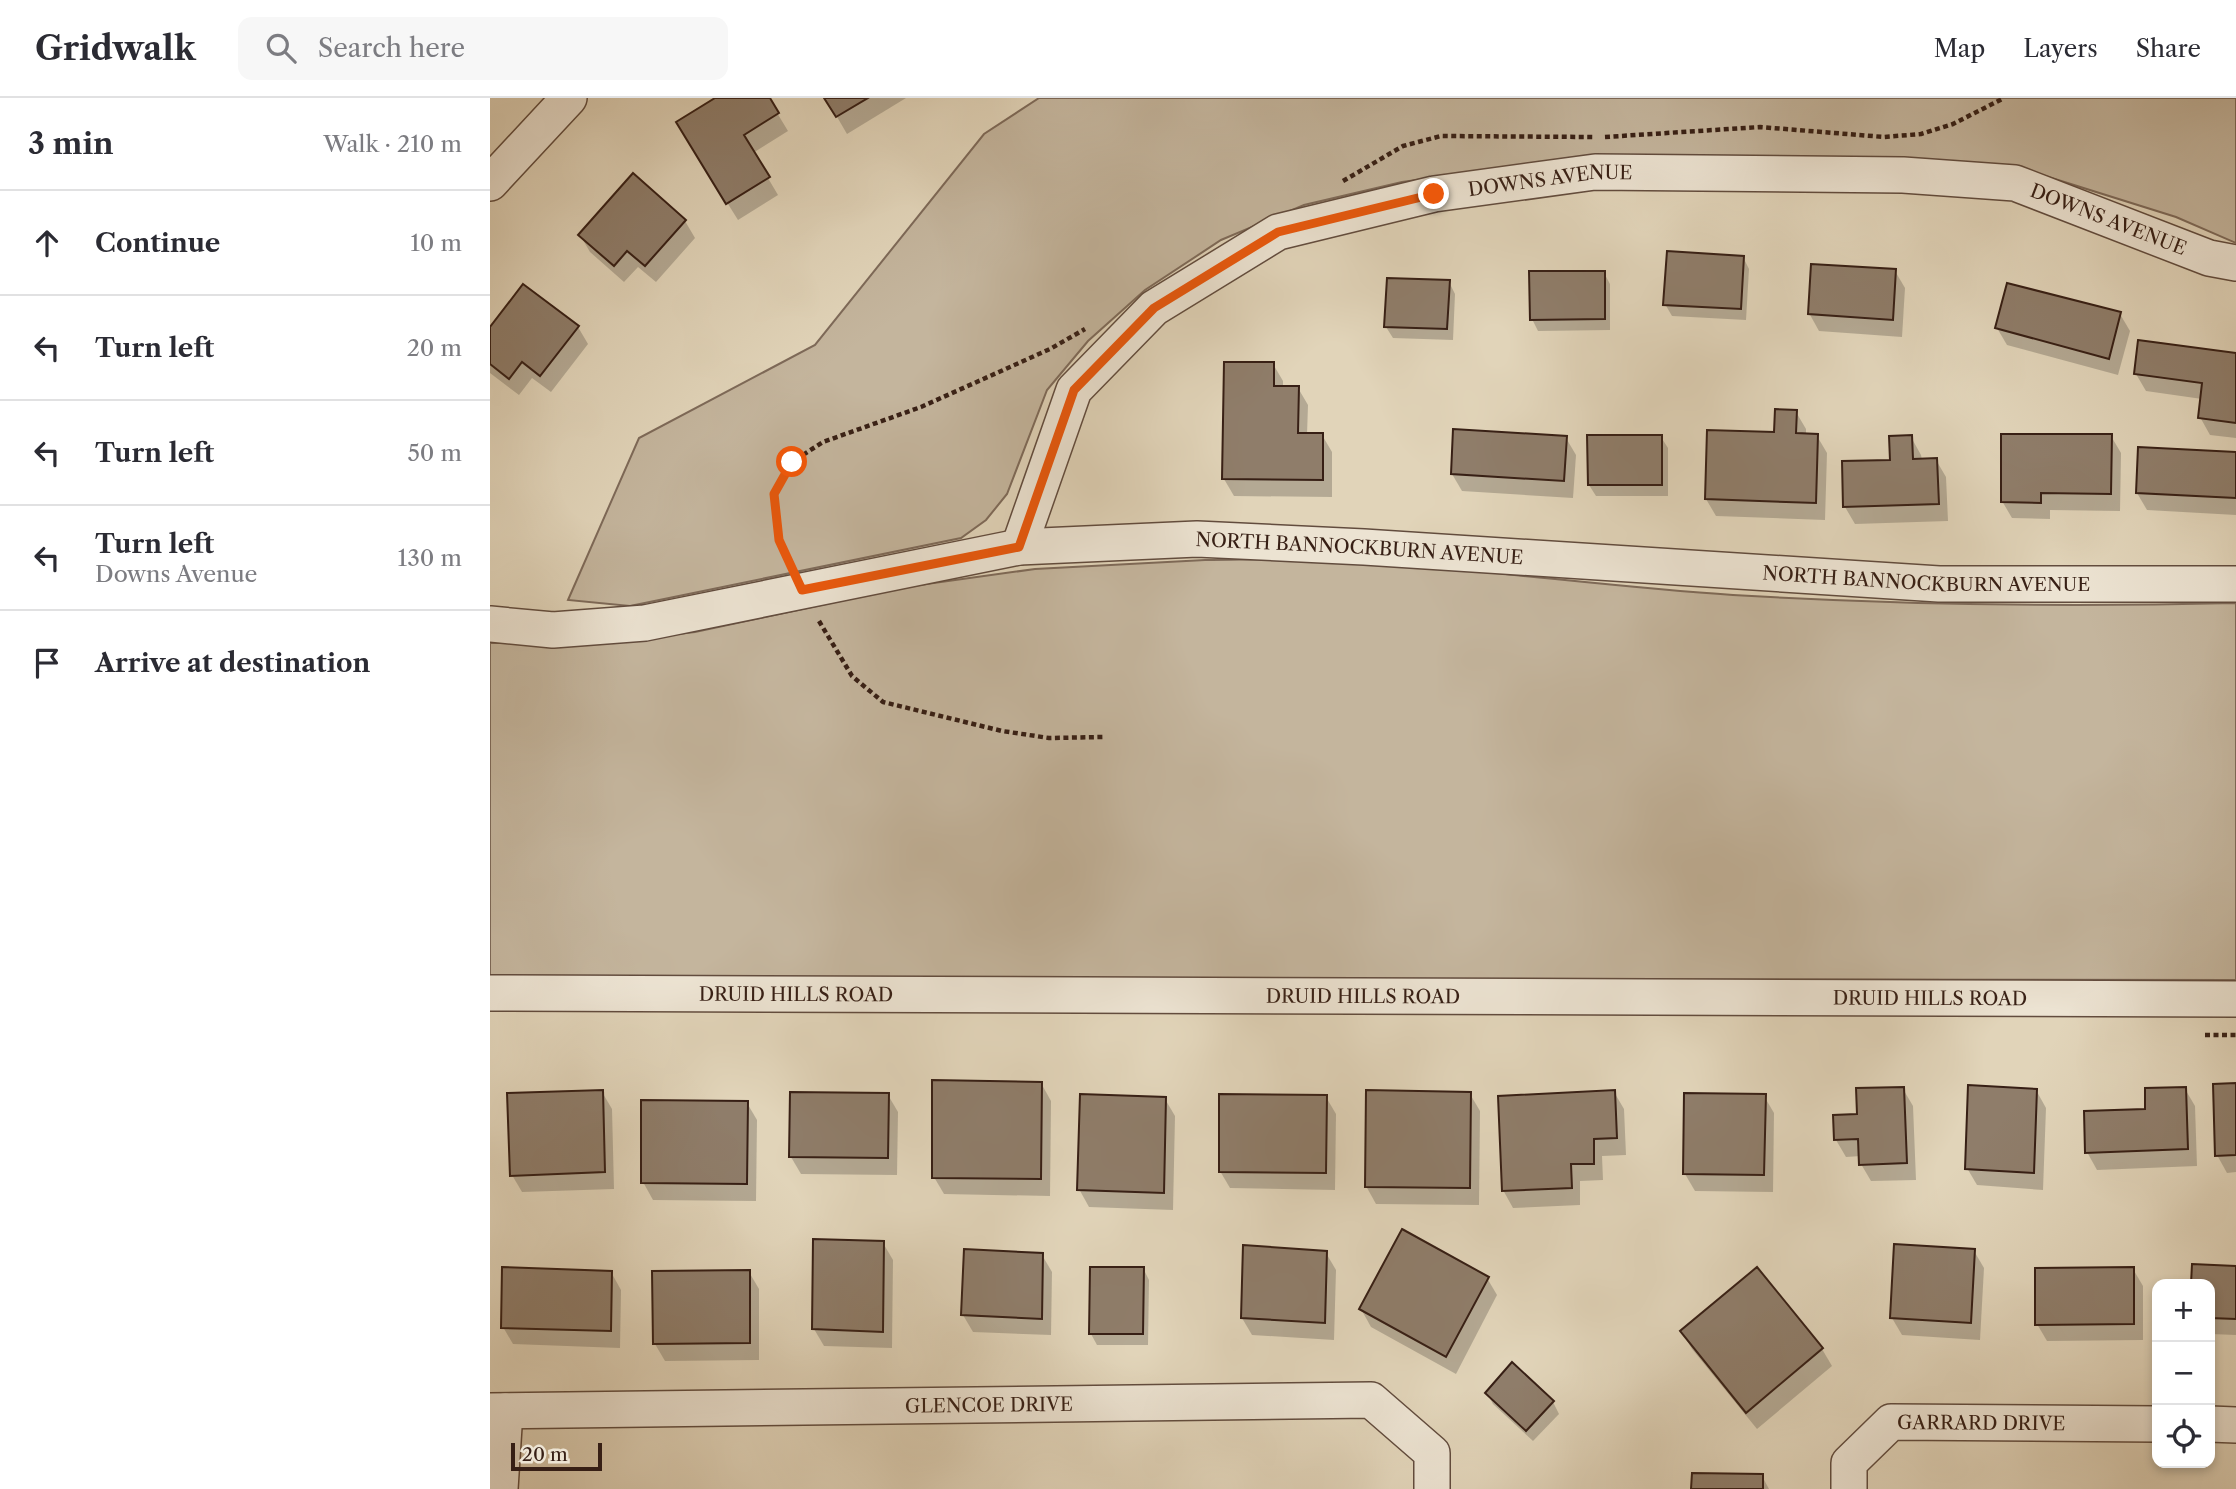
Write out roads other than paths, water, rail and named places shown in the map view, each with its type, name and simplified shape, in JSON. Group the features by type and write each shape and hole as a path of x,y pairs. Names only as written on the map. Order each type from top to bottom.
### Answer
{"street":[{"path":"490,183 569,98"},
{"name":"DOWNS AVENUE","path":"1019,547 1074,390 1154,308 1278,232 1434,194 1595,172 1903,175 2015,183 2209,258 2236,263"},
{"name":"NORTH BANNOCKBURN AVENUE","path":"490,624 553,630 645,623 1019,547 1197,540 1364,547 1939,584 2236,584"},
{"name":"DRUID HILLS ROAD","path":"490,993 2236,999"},
{"name":"GLENCOE DRIVE","path":"498,1411 1371,1400 1432,1453 1432,1489"},
{"path":"498,1411 500,1489"},
{"name":"GARRARD DRIVE","path":"1849,1489 1849,1463 1891,1422 2152,1424"},
{"path":"2215,1424 2236,1424"}]}
